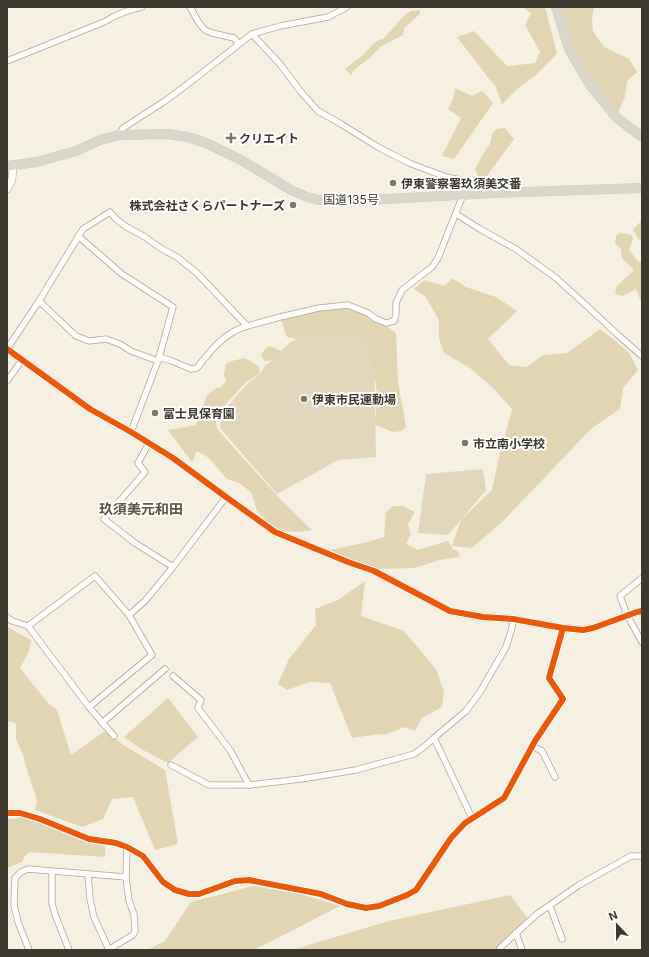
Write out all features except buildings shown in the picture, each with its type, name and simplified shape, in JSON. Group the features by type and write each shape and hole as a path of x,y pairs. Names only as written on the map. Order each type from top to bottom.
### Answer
{"highway":[{"path":"556,7 569,49 590,86 617,118 642,137"},
{"name":"国道135号","path":"10,166 37,162 76,151 100,140 119,135 168,134 188,137 206,143 241,160 291,190 307,197 319,200 369,200 494,193 642,188"}],"street":[{"path":"7,61 104,22 129,9 142,7"},
{"path":"190,7 199,23 205,30 234,38 238,43"},
{"path":"119,135 123,128 198,77 238,43 252,34 280,26 328,17 347,7"},
{"path":"252,34 280,64 301,92 318,111 378,147 409,163 446,177 491,186 494,193"},
{"path":"7,189 12,180 10,166"},
{"path":"39,301 76,336 89,341 106,339 120,344 131,351 158,359 172,361 191,369 197,368 214,346 236,330 280,316 331,306 348,305 368,313 376,319 386,323 394,321 396,315 396,304 402,290 432,266 438,258 462,200 461,195"},
{"path":"247,326 197,273 177,257 125,226 110,212 83,229 39,301 7,349 90,409 173,458 275,532 374,571 450,611 483,617 513,619 583,630 642,611"},
{"path":"456,214 516,249 556,278 642,356"},
{"path":"78,236 122,274 173,307 158,359 131,432"},
{"path":"7,381 22,360"},
{"path":"149,443 138,463 145,472 104,518 135,543 173,567"},
{"path":"129,615 145,601 173,567 226,497"},
{"path":"28,626 95,576 129,615 152,655 89,707"},
{"path":"642,578 620,596 627,616 642,642"},
{"path":"7,618 28,626 89,707 114,736"},
{"path":"171,765 209,785 249,785 308,778 363,768 414,754 466,711 474,702 506,647 512,628 513,619"},
{"path":"7,813 20,813 89,838 116,843 127,847 144,856 163,882 175,890 189,894 199,894 235,881 249,880 321,894 347,904 366,908 378,906 416,890 464,823 504,798 532,746 563,699 549,678 563,628"},
{"path":"102,723 165,669"},
{"path":"173,676 201,700 198,708 230,750 249,785"},
{"path":"434,738 472,818"},
{"path":"532,746 542,751 555,777"},
{"path":"88,874 90,899 94,917 109,950 133,936 135,931 134,914 129,901 126,877 127,847"},
{"path":"499,950 537,914 579,885 631,856 642,856"},
{"path":"29,950 18,922 14,905 15,878 21,872 28,869 126,877"},
{"path":"52,872 52,904 69,950"},
{"path":"550,906 562,939"},
{"path":"516,933 522,950"}],"shaded area":[{"path":"522,7 545,7 557,54 536,75 517,89 502,104 495,85 457,37 474,31 507,66 535,63 540,52 525,25 531,13"},
{"path":"556,7 594,7 592,18 593,31 604,47 629,59 637,72 627,81 625,97 618,112 591,83 561,25"},
{"path":"420,10 420,14 405,27 403,35 380,47 371,57 355,69 351,75 345,69 363,55 375,42 384,38 404,16 411,11"},
{"path":"455,88 472,96 482,91 493,103 454,159 442,156 461,118 448,109 453,99"},
{"path":"505,128 514,139 486,177 478,176 475,169 490,144 492,134 496,129"},
{"path":"642,220 642,240 639,240 633,230"},
{"path":"619,233 632,235 633,240 629,249 638,262 642,262 642,304 636,289 623,296 615,294 617,286 634,270 622,258 621,249 615,244 616,236"},
{"path":"452,278 466,287 496,297 517,311 488,339 509,365 527,367 543,355 567,353 600,329 629,353 638,370 623,388 620,409 592,428 502,522 472,548 452,546 461,520 492,490 512,409 493,388 470,368 444,353 439,339 439,320 425,296 414,289 424,280 445,286"},
{"path":"331,306 368,313 396,333 398,382 406,426 402,431 393,432 374,424 377,406 376,385 368,348 363,338 352,333 345,332 312,333 296,339 287,337 280,317"},
{"name":"伊東市民運動場","path":"315,331 360,332 374,351 376,457 338,460 277,494 220,428 221,414 246,385 261,373 265,366 290,342"},
{"path":"270,346 281,351 275,360 264,361 261,355 266,348"},
{"path":"244,358 259,367 260,373 245,383 217,414 217,429 283,502 312,530 299,532 277,531 257,511 251,492 239,483 227,479 209,458 197,451 192,462 168,430 196,425 207,395 218,387 220,388 226,381 224,374 226,364"},
{"path":"483,469 486,490 448,535 418,533 426,474"},
{"path":"393,506 403,506 415,512 408,524 411,534 406,544 418,550 448,541 453,549 458,551 460,557 439,560 415,568 376,569 330,550 384,537 386,512"},
{"path":"365,581 361,616 404,631 436,669 444,692 442,707 422,718 415,731 405,727 384,735 379,734 352,738 330,683 309,682 287,690 278,684 289,659 316,625 315,609 338,600"},
{"path":"7,627 31,640 29,651 20,668 47,702 57,710 71,755 105,731 125,746 165,770 178,844 155,850 133,797 112,799 103,819 82,827 35,810 37,800 24,758 16,739 16,724 7,721"},
{"path":"168,698 198,737 168,763 143,750 124,737"},
{"path":"25,817 87,842 105,846 105,857 29,852 22,862 7,868 7,819"},
{"path":"253,886 300,894 340,906 254,950 147,950 165,941 191,902"},
{"path":"510,895 529,920 501,950 292,950 389,921"}],"cycle path":[{"path":"7,349 90,409 173,458 275,532 374,571 450,611 483,617 513,619 583,630 642,611"},
{"path":"7,813 20,813 40,819 89,839 116,843 127,847 143,856 163,882 175,890 189,894 199,894 235,881 249,880 321,894 347,904 366,908 379,906 416,890 451,838 465,823 504,798 535,741 563,699 549,678 563,628"}],"place":[{"name":"クリエイト","path":"231,138"},
{"name":"伊東警察署玖須美交番","path":"393,183"},
{"name":"株式会社さくらパートナーズ","path":"293,205"},
{"name":"伊東市民運動場","path":"304,399"},
{"name":"富士見保育園","path":"155,413"},
{"name":"市立南小学校","path":"465,443"}],"district":[{"name":"玖須美元和田","path":"141,508"}]}
